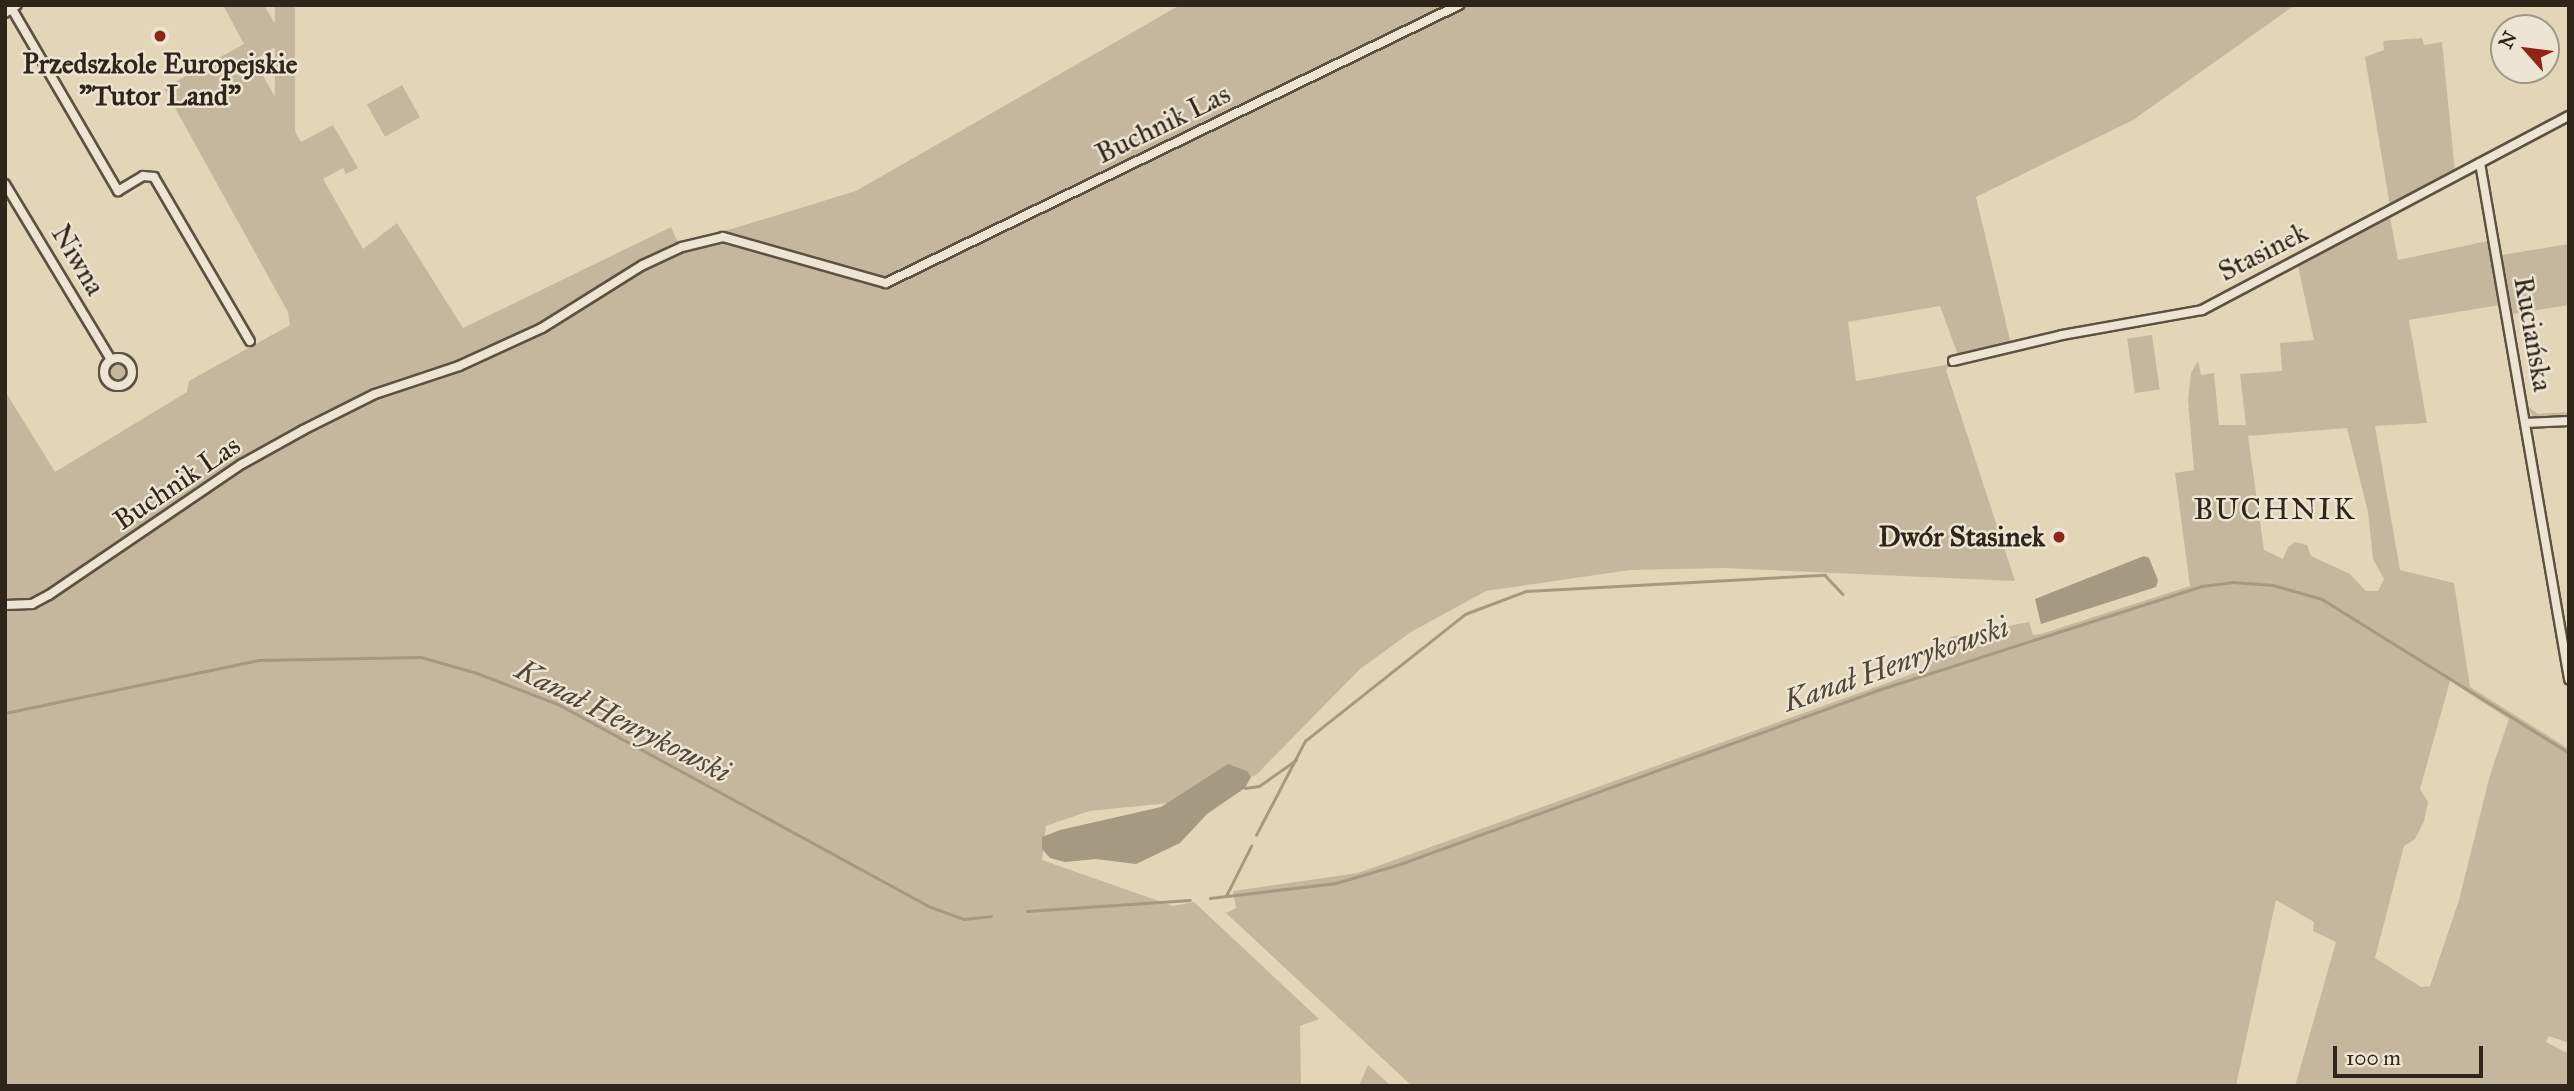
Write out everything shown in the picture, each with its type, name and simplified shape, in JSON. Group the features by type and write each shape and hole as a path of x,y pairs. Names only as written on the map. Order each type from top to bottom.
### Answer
{"street":[{"name":"Buchnik Las","path":"5,605 32,604 50,595 242,464 375,394 459,366 565,316 643,265 706,240 723,237 886,283 1460,5"},
{"path":"11,9 118,191 143,176 154,177 250,341"},
{"name":"Stasinek","path":"1953,361 2062,335 2202,310 2569,116"},
{"name":"Ruciańska","path":"2480,163 2569,679"},
{"name":"Niwna","path":"5,184 111,360"},
{"path":"2525,423 2569,421"}],"shaded area":[{"path":"223,5 264,5 285,41 254,60 301,142 333,125 358,168 346,174 343,168 323,179 363,249 397,223 463,328 671,227 679,245 856,191 1180,5 2295,5 2133,120 1976,197 2011,344 1958,355 1940,306 1848,322 1856,381 1951,364 1946,370 2015,581 1724,568 1630,570 1486,591 1411,632 1360,669 1256,775 1179,802 1089,811 1046,826 1042,860 1173,906 1194,902 1319,1019 1300,1026 1301,1086 5,1086 5,391 55,472 187,392 189,381 290,325 288,312 164,88 244,44"},
{"path":"275,5 295,5 295,173 275,173"},
{"path":"2422,38 2424,45 2442,42 2455,172 2390,206 2365,57 2384,50 2383,41"},
{"path":"402,85 420,117 385,137 367,104"},
{"path":"2390,217 2398,260 2488,241 2500,305 2409,320 2427,423 2375,426 2400,570 2454,583 2470,687 2569,749 2569,1043 2549,1036 2546,1042 2569,1054 2569,1086 2295,1086 2336,942 2313,931 2314,922 2276,900 2236,1086 1412,1086 1226,913 1236,908 1233,891 1358,873 1926,669 1930,657 1950,637 2029,622 2033,635 2041,634 2190,586 2175,473 2194,470 2188,400 2191,373 2198,361 2201,375 2214,373 2219,425 2246,425 2240,374 2282,371 2280,343 2314,340 2298,266","holes":["2347,428 2368,512 2373,559 2384,579 2378,591 2366,591 2350,574 2311,556 2307,545 2295,542 2288,547 2283,559 2264,550 2248,436","2450,681 2509,719 2490,775 2459,900 2430,986 2421,987 2375,958 2404,846 2415,839 2424,821 2428,802 2420,789"]},
{"path":"2569,244 2569,305 2512,314 2502,255"},
{"path":"2152,335 2160,389 2135,393 2127,338"},
{"path":"118,364 124,367 127,373 124,379 118,382 112,379 109,373 112,367"},
{"path":"2527,406 2538,414 2569,412 2569,417 2534,418"},
{"path":"2144,556 2149,558 2158,580 2156,587 2041,624 2035,599"},
{"path":"1228,764 1247,771 1251,777 1245,788 1207,814 1180,843 1136,864 1096,859 1065,862 1050,858 1042,849 1042,837 1060,830 1161,807"},
{"path":"1368,1065 1391,1086 1359,1086"}],"waterway":[{"path":"1256,835 1305,741 1465,614 1526,591 1825,575 1843,594"},
{"name":"Kanał Henrykowski","path":"1210,898 1336,883 1400,864 1878,690 2201,586 2232,582 2273,585 2322,599 2569,753"},
{"name":"Kanał Henrykowski","path":"5,713 259,660 421,657 477,673 560,705 931,907 964,919 991,916"},
{"path":"1245,788 1259,786 1296,760"},
{"path":"1226,896 1251,846"},
{"name":"Kanał Henrykowski","path":"1027,911 1190,900"}],"place":[{"name":"Przedszkole Europejskie \"Tutor Land\"","path":"160,36"},
{"name":"Dwór Stasinek","path":"2059,537"}],"district":[{"name":"BUCHNIK","path":"2275,509"}]}
